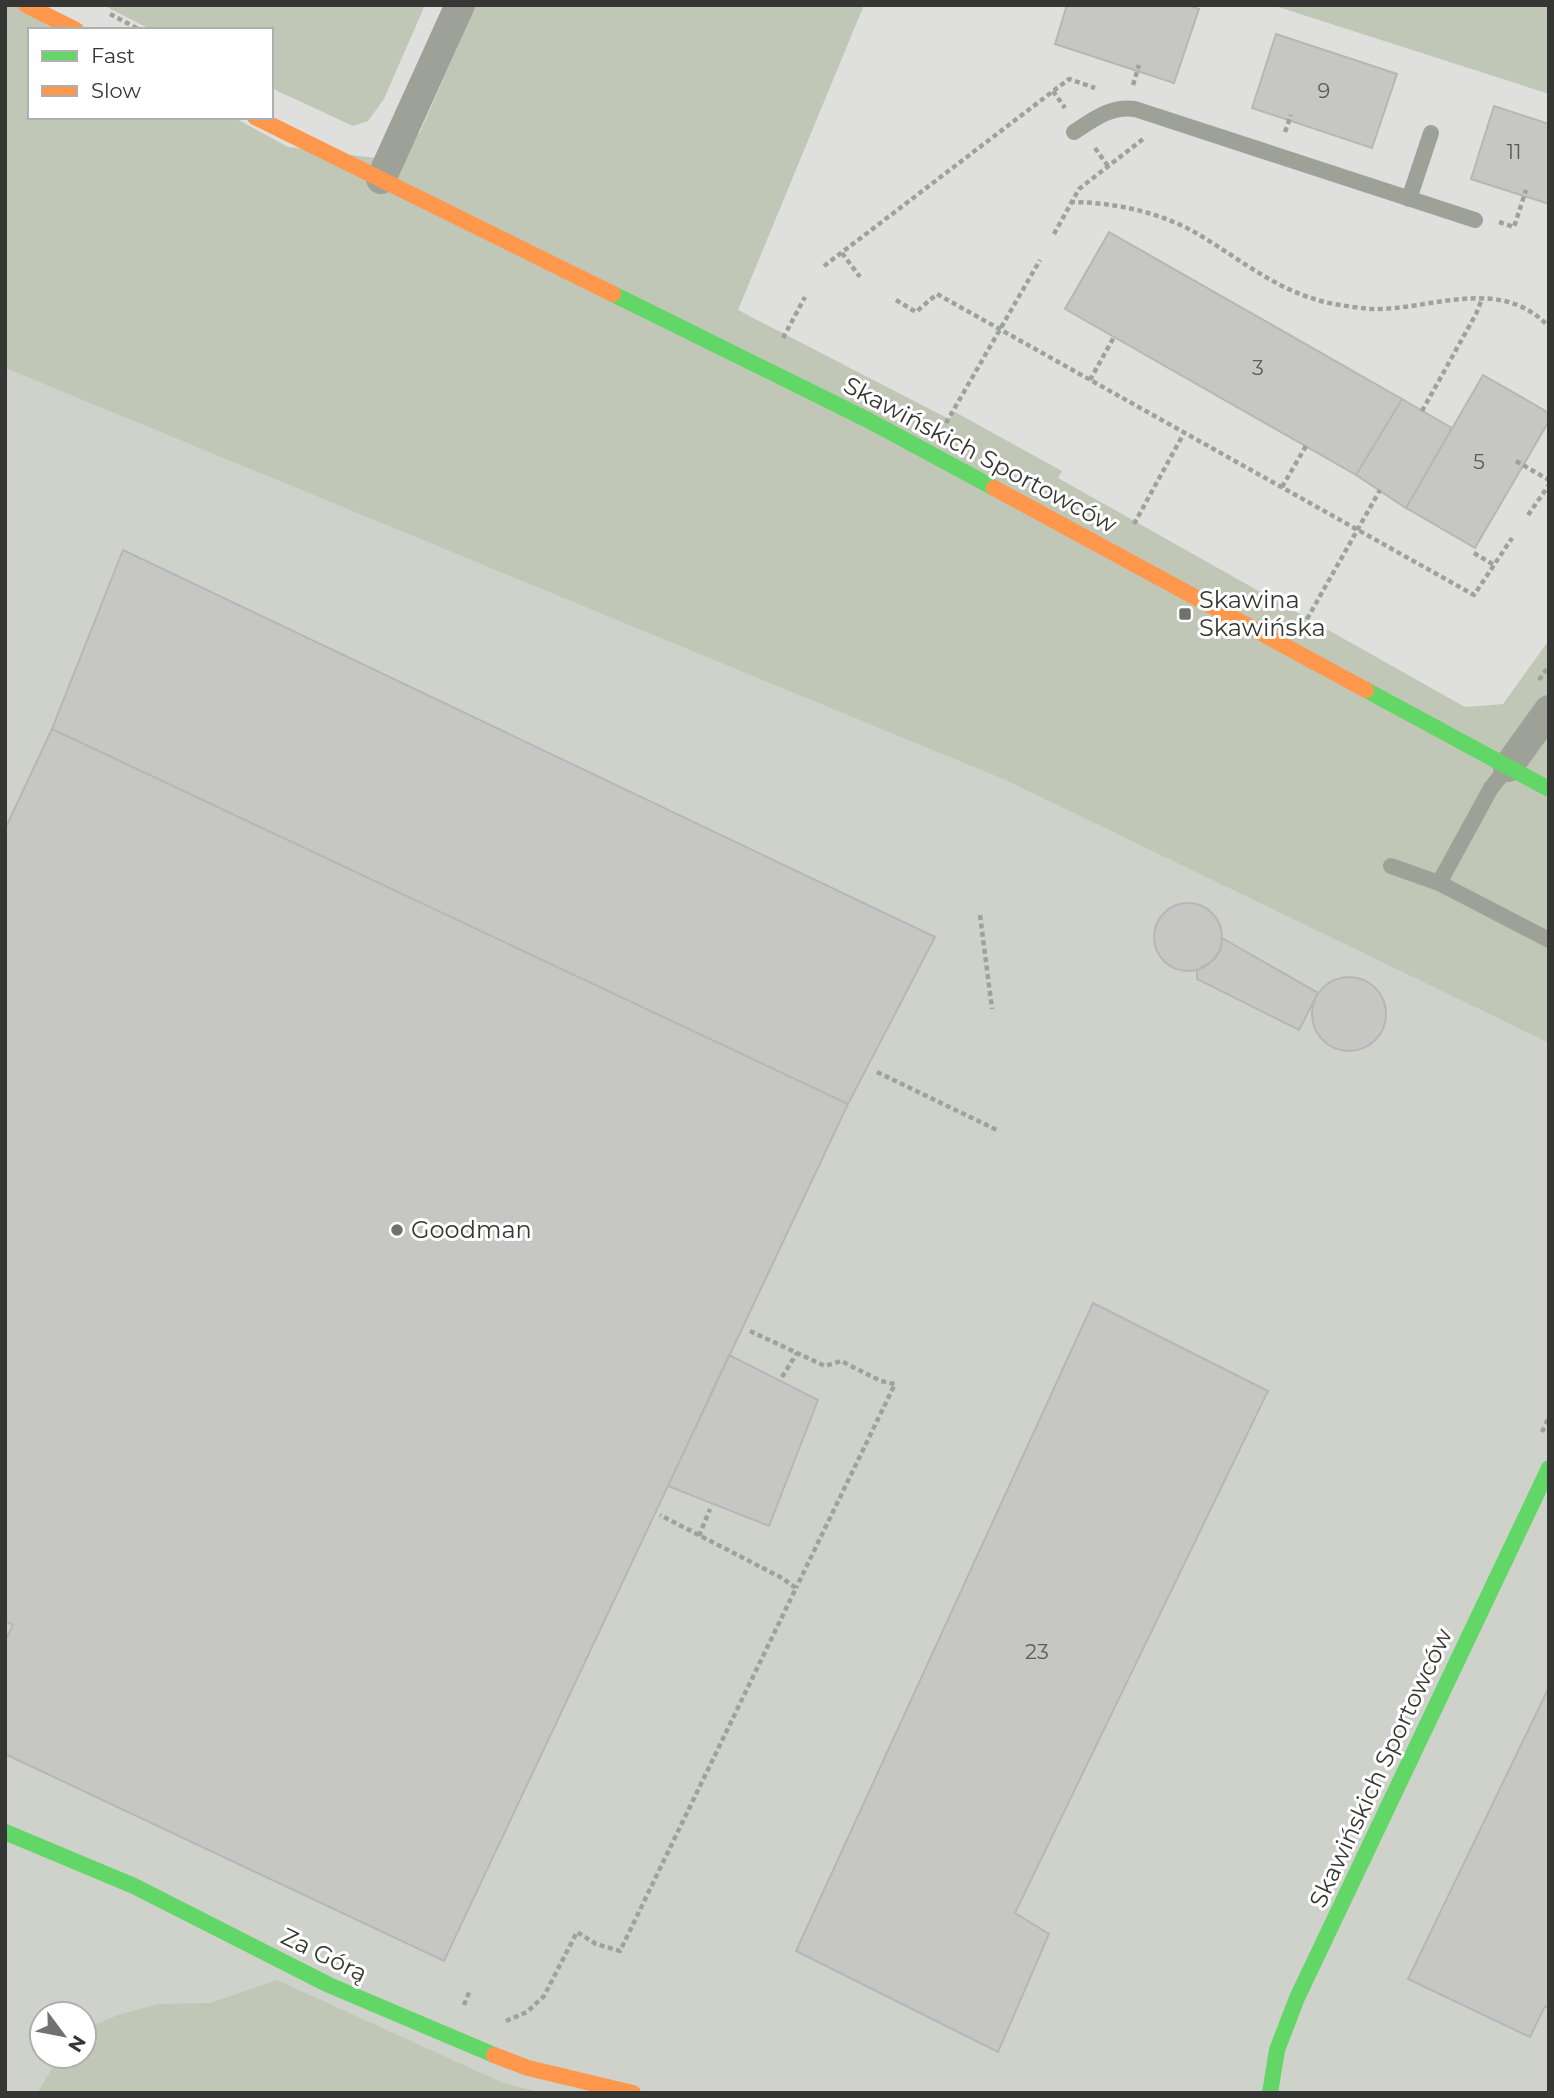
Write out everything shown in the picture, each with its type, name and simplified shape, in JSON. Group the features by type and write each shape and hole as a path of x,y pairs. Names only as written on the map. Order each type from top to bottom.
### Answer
{"street":[{"path":"26,5 72,28"},
{"path":"381,179 460,5"},
{"name":"Skawińskich Sportowców","path":"259,119 868,420 1549,789"},
{"path":"1508,767 1549,710"},
{"name":"Skawińskich Sportowców","path":"1270,2093 1277,2050 1297,1998 1549,1468"},
{"name":"Za Górą","path":"5,1832 134,1885 330,1985 475,2049 528,2068 632,2093"}],"lane":[{"path":"1074,132 1100,114 1121,107 1135,109 1409,199 1482,219"},
{"path":"1409,199 1431,133"},
{"path":"1439,883 1491,788 1508,767"},
{"path":"1391,866 1439,883 1549,940"}],"path":[{"path":"99,9 136,28"},
{"path":"824,266 1069,79 1105,91"},
{"path":"1054,234 1079,189 1146,136"},
{"path":"1482,219 1514,227 1527,190"},
{"path":"1070,202 1096,202 1162,218 1195,233 1279,286 1299,295 1334,304 1372,309 1448,299 1482,299 1516,304 1549,327"},
{"path":"842,253 860,277"},
{"path":"942,430 1040,260"},
{"path":"897,300 916,312 937,295 1474,595 1512,538"},
{"path":"777,348 805,297"},
{"path":"1422,411 1482,299"},
{"path":"1090,380 1114,337"},
{"path":"1129,533 1184,433"},
{"path":"1282,487 1306,446"},
{"path":"1516,461 1549,483 1528,515"},
{"path":"1301,628 1380,490"},
{"path":"1474,554 1494,565"},
{"path":"980,915 992,1009"},
{"path":"877,1072 999,1131"},
{"path":"494,2023 505,2022 527,2012 544,1996 577,1932 596,1944 620,1951 895,1384 881,1381 841,1361 825,1366 750,1331"},
{"path":"782,1377 797,1353"},
{"path":"699,1536 710,1509"},
{"path":"660,1516 782,1578 796,1588"}],"shaded area":[{"path":"5,368 1005,780 1549,1043 1549,2093 5,2093"}],"green space":[{"path":"5,5 20,5 65,28 28,28 28,119 237,119 288,147 391,160 420,132 476,5 864,5 738,310 949,419 955,412 1062,471 1058,478 1465,707 1503,704 1549,640 1549,1043 1005,780 5,368"},
{"path":"103,5 425,5 384,99 368,121 353,126 273,89 273,28 148,28"},
{"path":"1272,5 1549,5 1549,94"},
{"path":"277,1980 503,2083 543,2093 37,2093 51,2070 98,2070 98,2023 158,2004 210,2003"}],"building":[{"path":"1067,5 1187,5 1199,9 1174,83 1055,44"},
{"path":"1276,34 1397,74 1372,148 1252,108"},
{"path":"1494,106 1549,124 1549,204 1471,179"},
{"path":"1109,232 1402,399 1356,475 1065,309"},
{"path":"1483,375 1549,413 1549,421 1475,548 1406,508"},
{"path":"1402,399 1452,428 1406,508 1356,475"},
{"path":"123,550 935,937 848,1104 52,729"},
{"name":"Goodman","path":"52,729 848,1104 444,1961 5,1754 5,1641 13,1625 5,1621 5,829"},
{"path":"1188,903 1201,906 1212,913 1219,924 1222,937 1219,950 1212,961 1201,968 1188,971 1175,968 1164,961 1157,950 1154,937 1157,924 1164,913 1175,906"},
{"path":"1222,938 1318,993 1299,1030 1197,979 1197,970 1215,959 1221,949"},
{"path":"1342,977 1356,977 1370,983 1380,993 1386,1014 1380,1035 1370,1045 1356,1051 1342,1051 1328,1045 1318,1035 1312,1021 1312,1007 1318,993 1328,983"},
{"path":"1093,1303 1268,1391 1015,1913 1049,1934 998,2052 796,1951"},
{"path":"729,1355 818,1400 769,1526 668,1486"},
{"path":"1549,1687 1549,2008 1545,2006 1530,2037 1408,1979"}],"traffic: fast":[{"path":"613,294 868,420 994,488"},
{"path":"1366,690 1549,789"},
{"path":"1270,2093 1277,2050 1297,1998 1549,1468"},
{"path":"5,1832 134,1886 329,1985 494,2055"}],"traffic: slow":[{"path":"26,5 72,28"},
{"path":"259,119 613,294"},
{"path":"994,488 1366,690"},
{"path":"494,2055 528,2068 633,2093"}],"place":[{"name":"Skawina Skawińska","path":"1185,614"},
{"name":"Goodman","path":"397,1230"}]}
